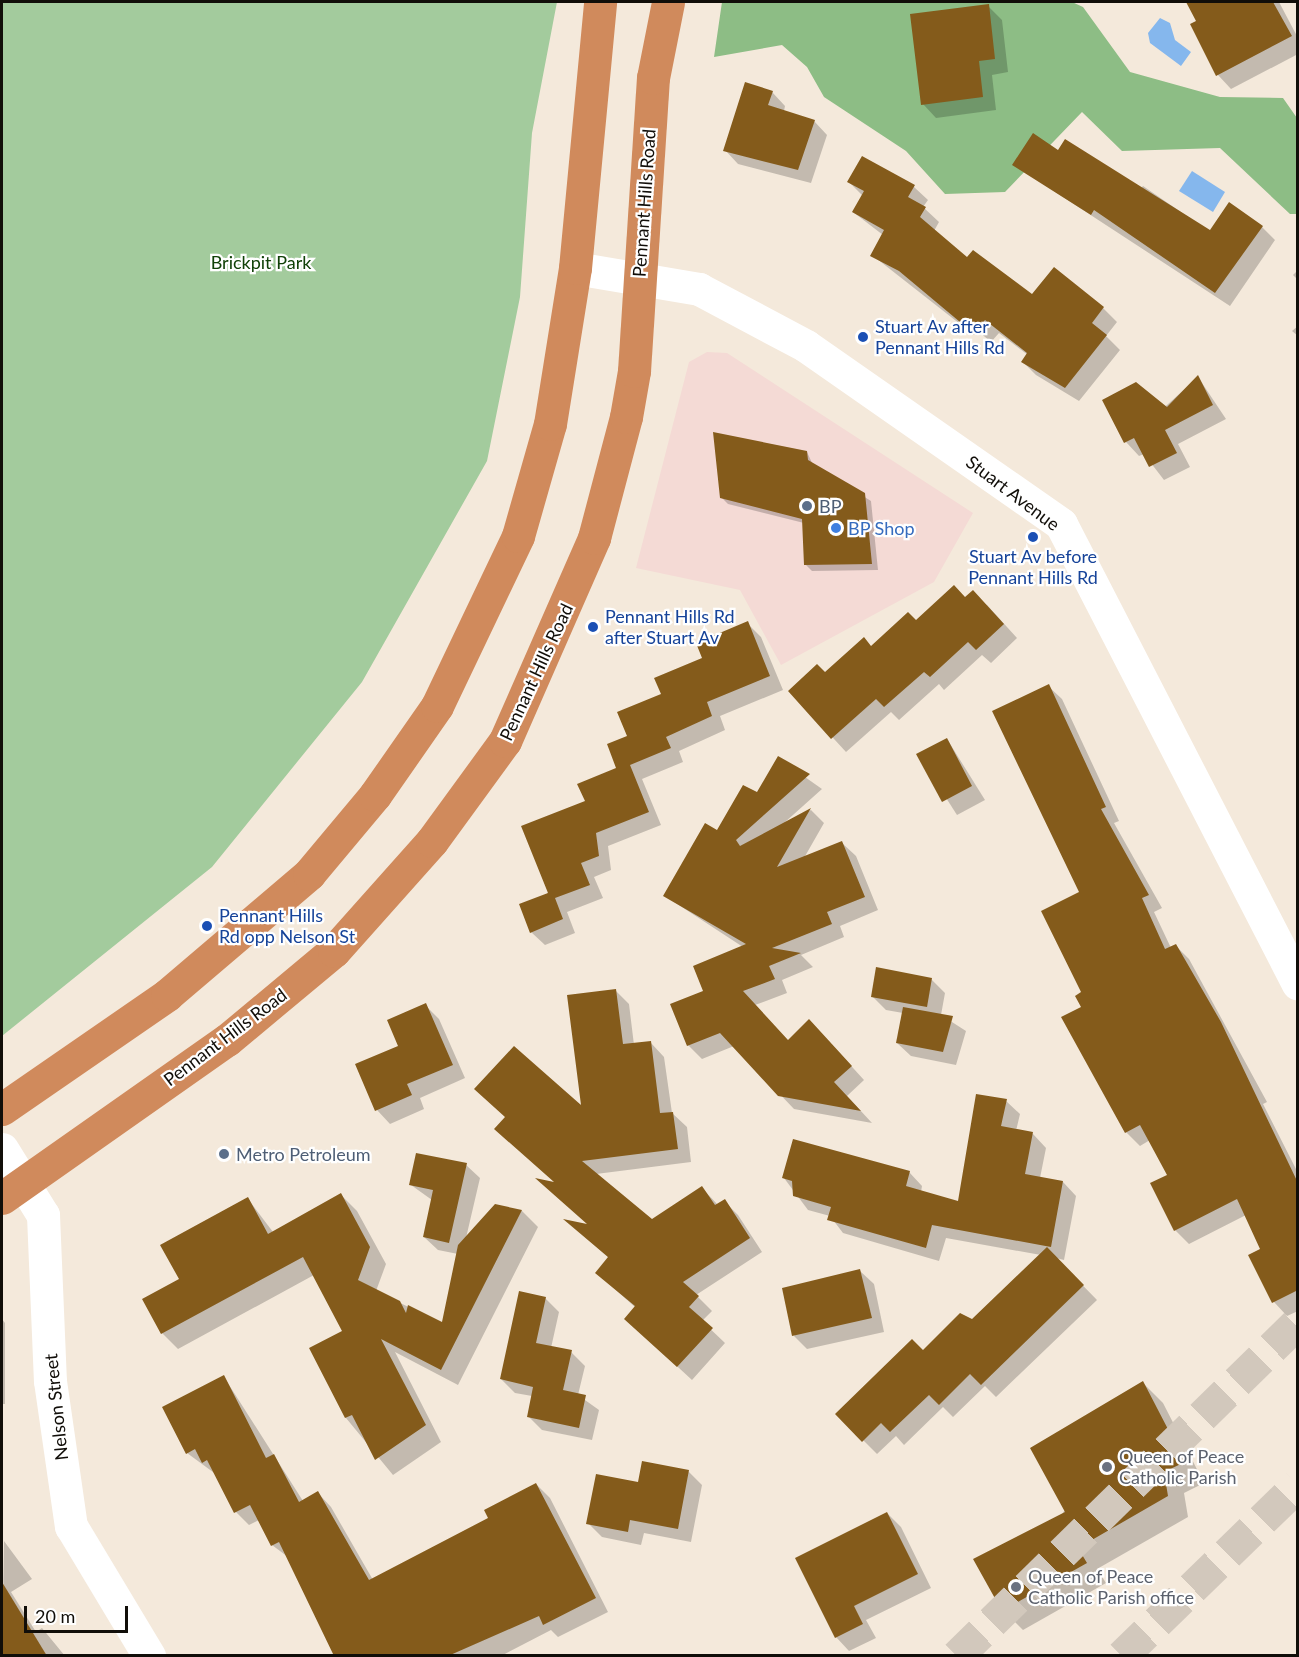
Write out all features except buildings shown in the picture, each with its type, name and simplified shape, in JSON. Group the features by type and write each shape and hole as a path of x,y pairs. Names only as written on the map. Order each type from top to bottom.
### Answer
{"highway":[{"path":"2,1109 167,995 309,874 375,795 437,706 518,536 550,424 575,268 600,2"},
{"name":"Pennant Hills Road","path":"12,1190 227,1040 334,951 432,841 505,741 594,538 632,382 653,78 668,2"}],"street":[{"name":"Stuart Avenue","path":"575,268 699,289 806,346 1061,524 1298,984"},
{"name":"Nelson Street","path":"2,1149 12,1190 43,1215 50,1381 71,1526 149,1656"}],"shaded area":[{"name":"BP","path":"707,352 727,353 973,513 934,582 781,665 740,590 636,568 689,362"}],"green space":[{"name":"Brickpit Park","path":"2,2 557,2 532,133 520,297 487,461 362,682 212,867 2,1036"},
{"path":"722,2 1072,2 1083,7 1130,72 1220,97 1283,98 1297,118 1297,214 1290,214 1220,148 1122,151 1082,112 1005,192 945,194 906,151 824,97 807,67 782,45 714,57"}],"water":[{"path":"1160,18 1170,23 1175,40 1191,52 1181,66 1150,43 1148,33"},
{"path":"1192,171 1225,192 1213,212 1179,191"}],"tunnel":[{"path":"957,1656 1298,1322"},
{"path":"1122,1656 1298,1485"}],"place":[{"name":"Stuart Av after Pennant Hills Rd","path":"863,337"},
{"name":"BP","path":"807,506"},
{"name":"BP Shop","path":"836,528"},
{"name":"Stuart Av before Pennant Hills Rd","path":"1033,537"},
{"name":"Pennant Hills Rd after Stuart Av","path":"593,627"},
{"name":"Pennant Hills Rd opp Nelson St","path":"207,926"},
{"name":"Metro Petroleum","path":"224,1154"},
{"name":"Queen of Peace Catholic Parish","path":"1107,1467"},
{"name":"Queen of Peace Catholic Parish office","path":"1016,1587"}]}
